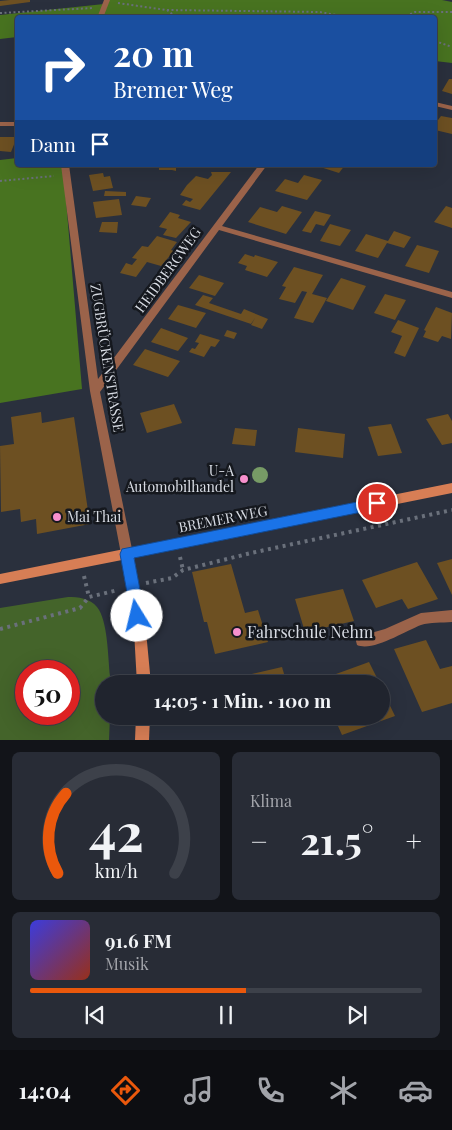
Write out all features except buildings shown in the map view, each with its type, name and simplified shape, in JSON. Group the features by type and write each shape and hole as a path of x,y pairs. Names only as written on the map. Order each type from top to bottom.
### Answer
{"main road":[{"name":"BREMER WEG","path":"0,579 452,488"},
{"path":"127,554 140,630 143,675"},
{"path":"142,740 143,725"}],"street":[{"path":"101,15 106,3"},
{"path":"437,104 452,108"},
{"path":"0,124 15,124"},
{"name":"HEIDBERGWEG","path":"96,391 262,167"},
{"name":"ZUGBRÜCKENSTRASSE","path":"65,170 96,391 127,554"},
{"path":"217,227 452,295"},
{"path":"362,641 387,635 422,619 452,616"}],"path":[{"path":"0,14 106,3 166,10 320,12 336,15"},
{"path":"166,10 172,15"},
{"path":"408,15 415,12 452,12"},
{"path":"437,42 452,47"},
{"path":"0,181 65,170"},
{"path":"172,578 183,570 452,510"},
{"path":"0,629 80,608 89,597 81,562"}],"green space":[{"path":"105,0 442,0 452,2 452,63 437,61 437,15 15,15 15,37 0,39 0,15 104,4"},
{"path":"15,158 15,167 63,167 82,389 0,403 0,160"},
{"path":"68,597 80,598 94,604 101,613 103,621 110,675 95,675 95,725 110,725 109,740 0,740 0,608"}],"place":[{"name":"U-A Automobilhandel","path":"244,479"},
{"name":"Mai Thai","path":"57,517"},
{"name":"Fahrschule Nehm","path":"237,632"}],"route":[{"path":"137,616 127,554 377,503"}]}
